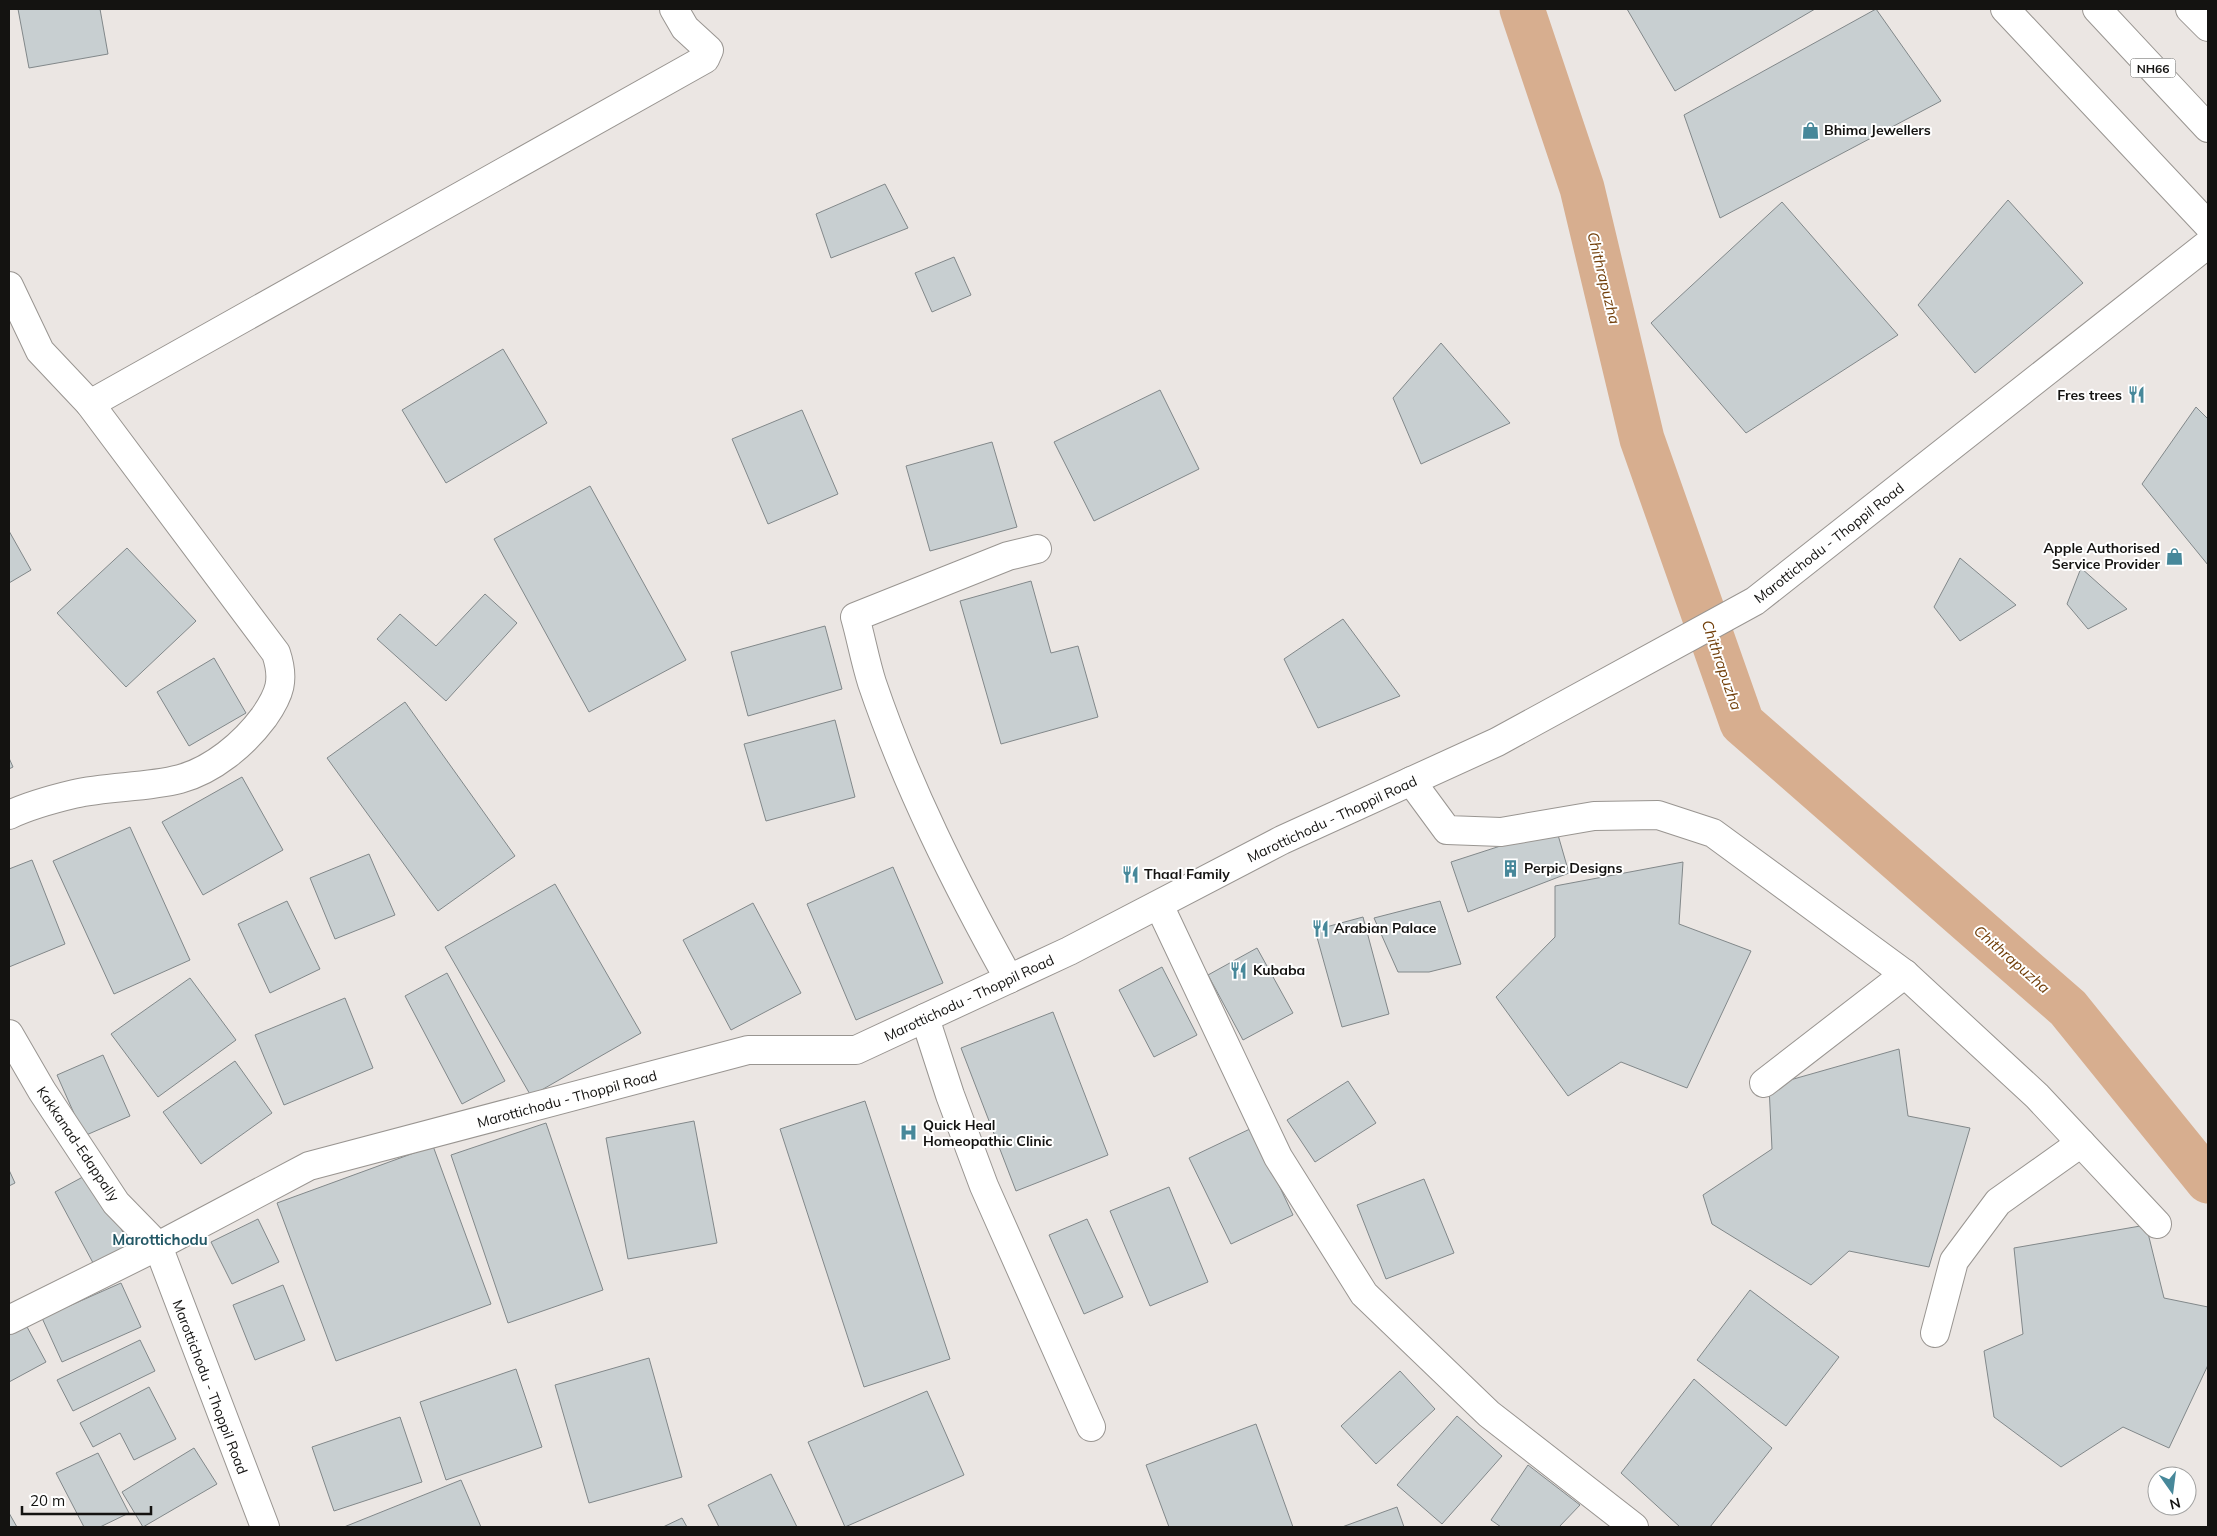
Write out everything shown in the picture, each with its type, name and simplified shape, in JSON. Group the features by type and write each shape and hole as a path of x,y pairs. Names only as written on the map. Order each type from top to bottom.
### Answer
{"main road":[{"path":"90,404 705,59 709,50 685,28 674,9"},
{"path":"2005,9 2208,225"},
{"name":"NH66","path":"2097,9 2208,128"},
{"path":"2190,9 2208,27"},
{"name":"Marottichodu - Thoppil Road","path":"9,1320 158,1246 309,1166 748,1050 856,1050 1069,951 1282,840 1497,742 1755,601 2208,244"},
{"path":"9,286 40,351 90,404 276,654 282,671 280,685 275,698 250,736 228,754 194,774 158,783 74,794 9,815"},
{"path":"1009,978 972,912 919,802 872,682 855,616 1008,556 1037,549"},
{"path":"1411,781 1447,830 1501,832 1594,816 1658,815 1713,833 1905,974 2037,1096 2157,1224"},
{"path":"1159,905 1278,1157 1364,1294 1489,1414 1634,1527"},
{"path":"1764,1083 1905,974"},
{"path":"925,1018 950,1095 984,1186 1091,1427"},
{"name":"Kakkanad-Edappally","path":"9,1034 42,1091 116,1203 158,1246"},
{"path":"1935,1333 1954,1261 1998,1202 2081,1142"},
{"name":"Marottichodu - Thoppil Road","path":"158,1246 265,1527"}],"building":[{"path":"18,9 100,9 108,54 29,68"},
{"path":"1627,9 1815,9 1675,91"},
{"path":"1876,9 1941,101 1720,218 1684,115"},
{"path":"885,184 908,228 831,258 816,214"},
{"path":"2008,200 2083,283 1975,373 1918,305"},
{"path":"1782,202 1898,335 1746,433 1651,323"},
{"path":"954,257 971,295 932,312 915,273"},
{"path":"1441,343 1510,423 1421,464 1393,398"},
{"path":"503,349 547,423 446,483 402,410"},
{"path":"1160,390 1199,469 1094,521 1054,442"},
{"path":"2196,407 2208,419 2208,565 2142,484"},
{"path":"802,410 838,494 768,524 732,439"},
{"path":"992,442 1017,527 930,551 906,466"},
{"path":"590,486 686,660 589,712 494,539"},
{"path":"9,531 31,570 9,583"},
{"path":"127,548 196,621 126,687 57,613"},
{"path":"1960,558 2016,605 1960,641 1934,607"},
{"path":"2081,568 2127,609 2088,629 2067,604"},
{"path":"1031,581 1051,653 1078,646 1098,717 1001,744 960,601"},
{"path":"485,594 517,623 446,701 377,639 400,614 436,646"},
{"path":"1343,619 1400,696 1318,728 1284,659"},
{"path":"825,626 842,689 748,716 731,652"},
{"path":"214,658 246,713 189,746 157,692"},
{"path":"405,702 515,856 438,911 327,758"},
{"path":"835,720 855,797 766,821 744,744"},
{"path":"9,758 13,767 9,769"},
{"path":"242,777 283,850 203,895 162,822"},
{"path":"130,827 190,960 114,994 53,861"},
{"name":"Perpic Designs","path":"1556,828 1569,873 1468,912 1451,862"},
{"path":"369,854 395,915 335,939 310,878"},
{"path":"32,860 65,944 9,967 9,869"},
{"path":"1683,862 1679,924 1751,951 1687,1088 1621,1062 1568,1096 1496,997 1555,937 1555,886"},
{"path":"893,867 943,983 856,1020 807,904"},
{"path":"555,884 641,1033 531,1096 445,947"},
{"path":"287,901 320,969 270,993 238,924"},
{"path":"1440,901 1461,964 1429,972 1398,972 1374,918"},
{"path":"753,903 801,993 731,1030 683,940"},
{"path":"1363,917 1389,1014 1342,1027 1315,930"},
{"path":"1257,948 1293,1013 1243,1040 1208,975"},
{"path":"1162,967 1197,1035 1154,1057 1119,990"},
{"path":"447,973 505,1081 462,1104 405,996"},
{"path":"190,978 236,1040 158,1097 111,1034"},
{"path":"345,998 373,1068 284,1105 255,1035"},
{"path":"1053,1012 1108,1155 1016,1191 961,1048"},
{"path":"1899,1049 1908,1116 1970,1128 1929,1267 1849,1251 1811,1285 1712,1224 1703,1195 1772,1149 1769,1086"},
{"path":"103,1055 130,1116 84,1136 57,1075"},
{"path":"235,1061 272,1113 201,1164 163,1112"},
{"path":"1348,1081 1376,1123 1315,1162 1287,1120"},
{"path":"865,1101 950,1359 864,1387 780,1129"},
{"path":"694,1121 717,1243 628,1259 606,1138"},
{"path":"546,1123 603,1290 508,1323 451,1155"},
{"path":"1252,1128 1293,1215 1231,1244 1189,1158"},
{"path":"433,1146 491,1304 336,1361 277,1203"},
{"path":"9,1170 15,1183 9,1186"},
{"path":"92,1172 134,1254 99,1274 55,1192"},
{"path":"1424,1179 1454,1253 1386,1279 1357,1205"},
{"path":"1169,1187 1208,1282 1150,1306 1110,1211"},
{"path":"258,1219 279,1262 232,1284 211,1242"},
{"path":"1087,1219 1123,1297 1084,1314 1049,1235"},
{"path":"2146,1225 2164,1298 2208,1307 2208,1365 2169,1448 2123,1427 2061,1467 1994,1417 1984,1351 2023,1334 2014,1248"},
{"path":"121,1283 141,1327 62,1362 42,1318"},
{"path":"283,1285 305,1340 255,1360 233,1305"},
{"path":"1750,1290 1839,1357 1786,1426 1697,1360"},
{"path":"26,1325 46,1362 9,1382 9,1335"},
{"path":"140,1340 155,1371 73,1411 57,1380"},
{"path":"649,1358 682,1477 589,1503 555,1385"},
{"path":"516,1369 542,1447 446,1480 420,1402"},
{"path":"1400,1371 1435,1409 1376,1464 1341,1426"},
{"path":"1694,1379 1772,1448 1710,1527 1680,1527 1621,1473"},
{"path":"149,1387 176,1439 134,1460 120,1433 93,1447 80,1423"},
{"path":"927,1391 964,1475 845,1527 808,1442"},
{"path":"1457,1416 1502,1456 1442,1524 1397,1485"},
{"path":"400,1417 422,1482 334,1511 312,1447"},
{"path":"1256,1424 1293,1527 1169,1527 1146,1465"},
{"path":"194,1448 217,1484 143,1527 122,1492"},
{"path":"98,1453 129,1513 100,1527 84,1527 56,1473"},
{"path":"1528,1465 1580,1505 1559,1527 1501,1527 1491,1520"},
{"path":"771,1474 797,1527 719,1527 708,1505"},
{"path":"461,1480 481,1527 344,1527"},
{"path":"1397,1507 1404,1527 1342,1527"},
{"path":"9,1513 17,1527 9,1527"},
{"path":"682,1518 687,1527 663,1527"}],"waterway":[{"name":"Chithrapuzha","path":"1522,9 1582,188 1642,439 1742,723 2068,1008 2208,1181"}],"place":[{"name":"Bhima Jewellers","path":"1810,130"},
{"name":"Fres trees","path":"2136,395"},
{"name":"Apple Authorised Service Provider","path":"2174,556"},
{"name":"Perpic Designs","path":"1510,868"},
{"name":"Thaal Family","path":"1130,874"},
{"name":"Arabian Palace","path":"1320,928"},
{"name":"Kubaba","path":"1239,970"},
{"name":"Quick Heal Homeopathic Clinic","path":"909,1133"}],"district":[{"name":"Marottichodu","path":"160,1239"}]}
